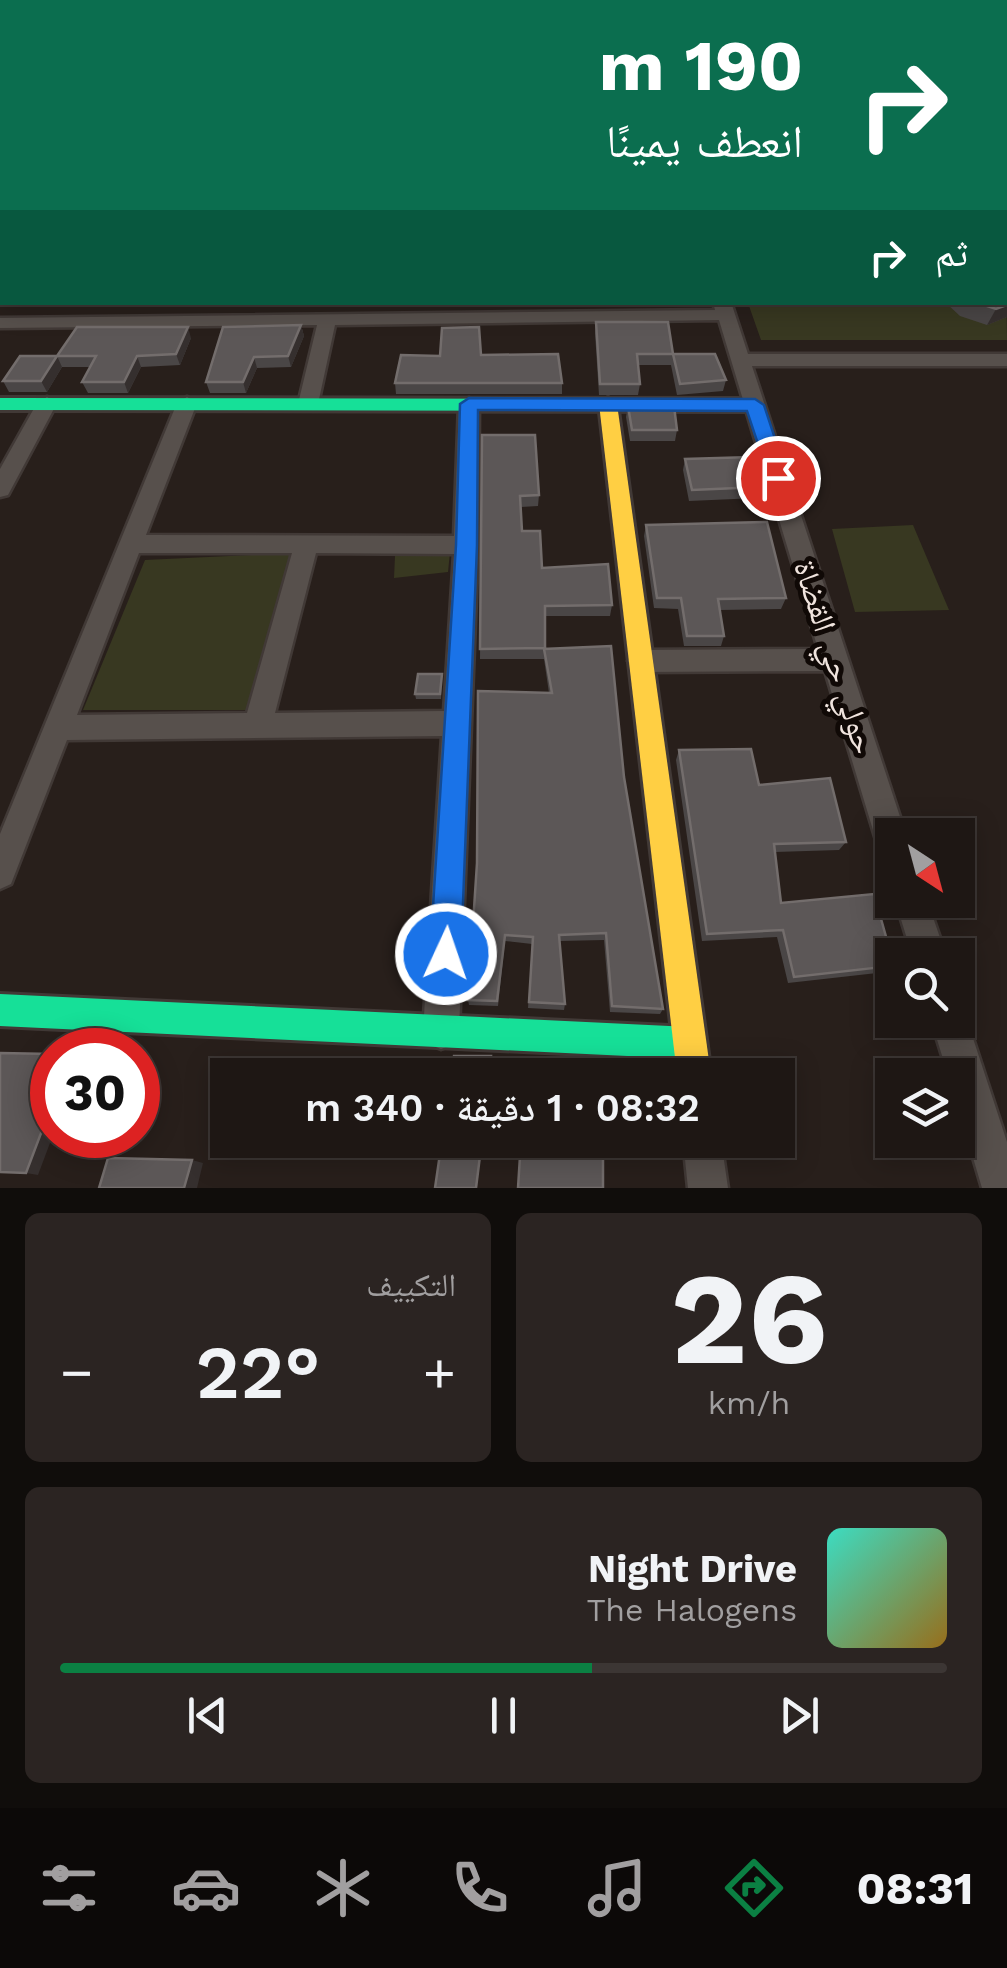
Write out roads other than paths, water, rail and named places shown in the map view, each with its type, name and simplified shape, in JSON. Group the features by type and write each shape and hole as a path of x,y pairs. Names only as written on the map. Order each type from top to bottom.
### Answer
{"street":[{"path":"0,322 724,309"},
{"name":"حولي حي القضاة","path":"724,309 885,818"},
{"path":"308,404 327,319"},
{"path":"740,360 1007,360"},
{"path":"0,490 47,403"},
{"path":"0,404 755,405"},
{"path":"0,873 187,404"},
{"path":"442,1032 466,545 469,404"},
{"path":"608,404 692,1058"},
{"path":"131,544 466,545"},
{"path":"258,726 306,545"},
{"path":"640,660 836,660"},
{"path":"58,728 457,724"},
{"path":"0,1010 690,1043"},
{"path":"955,1038 1002,1188"},
{"path":"704,1158 708,1188"}]}
